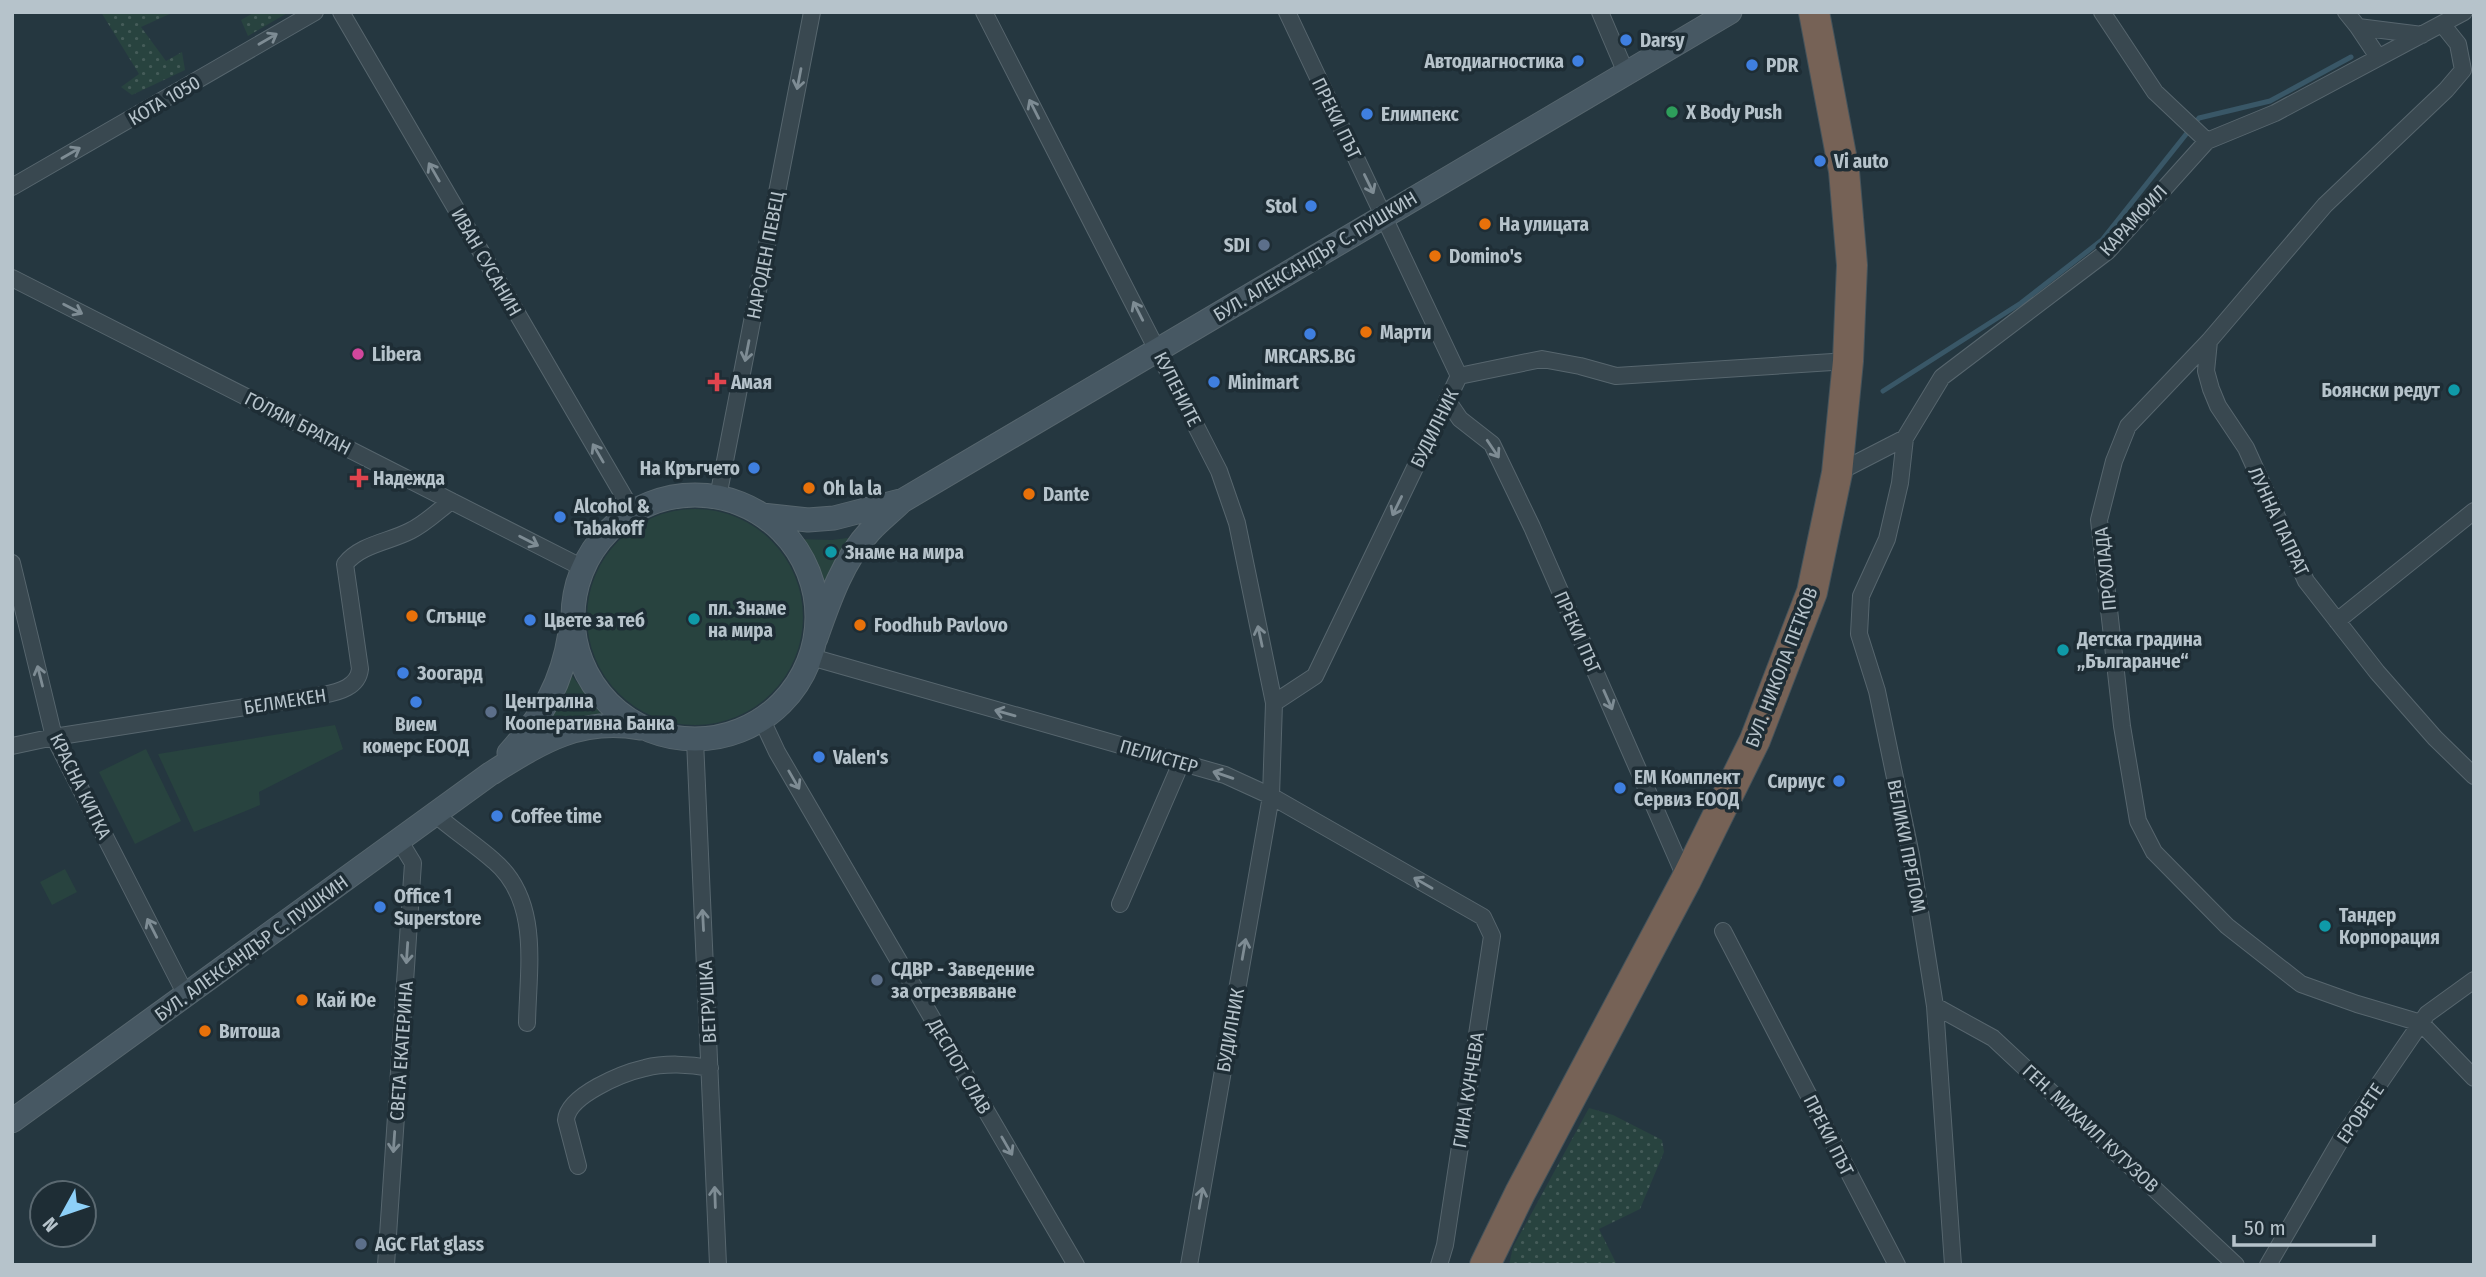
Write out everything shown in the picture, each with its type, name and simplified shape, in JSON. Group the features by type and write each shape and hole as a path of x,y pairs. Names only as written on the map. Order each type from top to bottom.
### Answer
{"highway":[{"name":"БУЛ. НИКОЛА ПЕТКОВ","path":"1485,1265 1520,1193 1686,880 1755,740 1812,592 1837,473 1848,361 1852,265 1844,171 1814,12"}],"main road":[{"name":"БУЛ. АЛЕКСАНДЪР С. ПУШКИН","path":"813,648 833,590 846,566 869,532 902,501 1730,12"},
{"path":"674,497 718,497 748,507 762,515 792,543 806,565 816,598 813,648 792,693 762,720 730,735 695,740 662,735 618,712 595,688 579,654 573,617 576,592 583,568 604,536 633,512 674,497"},
{"name":"БУЛ. АЛЕКСАНДЪР С. ПУШКИН","path":"762,515 808,520 834,518 902,501"},
{"name":"БУЛ. АЛЕКСАНДЪР С. ПУШКИН","path":"490,774 530,729 552,694 562,671 573,617"},
{"name":"БУЛ. АЛЕКСАНДЪР С. ПУШКИН","path":"12,1121 490,774 542,742 575,730 617,724 646,729"}],"street":[{"name":"КОТА 1050","path":"12,187 315,12"},
{"name":"ИВАН СУСАНИН","path":"341,12 633,512"},
{"name":"НАРОДЕН ПЕВЕЦ","path":"718,497 812,12"},
{"name":"КУПЕНИТЕ","path":"984,12 1219,471 1237,523 1274,703 1271,796"},
{"name":"ПРЕКИ ПЪТ","path":"1287,12 1459,376"},
{"path":"1601,12 1626,73"},
{"path":"2102,12 2154,92 2207,141"},
{"path":"2346,12 2378,57"},
{"name":"КАРАМФИЛ","path":"1905,438 1942,377 2108,251 2207,141 2275,113 2464,12"},
{"name":"ПРОХЛАДА","path":"2442,24 2458,44 2463,70 2446,90 2325,205 2209,341 2128,426 2114,461 2099,520 2122,726 2138,821 2154,852 2227,926 2301,984 2421,1023 2474,1078"},
{"path":"2358,27 2422,35"},
{"name":"ГОЛЯМ БРАТАН","path":"12,278 583,568"},
{"name":"ЛУННА ПАПРАТ","path":"2209,341 2206,370 2214,397 2251,459 2306,581 2377,672 2435,738 2474,776"},
{"name":"БУДИЛНИК","path":"1274,703 1315,676 1459,376 1542,359 1616,376 1848,361"},
{"name":"ПРЕКИ ПЪТ","path":"1447,400 1460,419 1492,444 1532,527 1686,880"},
{"path":"1837,473 1905,438"},
{"name":"ВЕЛИКИ ПРЕЛОМ","path":"1905,438 1900,482 1887,539 1861,596 1859,634 1877,691 1911,855 1935,1006 1954,1265"},
{"name":"БЕЛМЕКЕН","path":"12,746 323,695 351,687 359,677 360,669 345,564 351,556 412,531 451,501"},
{"path":"2337,621 2474,511"},
{"name":"КРАСНА КИТКА","path":"12,563 54,737 186,995"},
{"name":"ПЕЛИСТЕР","path":"813,648 1225,775 1271,796 1483,917"},
{"name":"ДЕСПОТ СЛАВ","path":"762,720 777,752 1076,1265"},
{"name":"ВЕТРУШКА","path":"695,740 718,1265"},
{"path":"1120,904 1181,763"},
{"name":"БУДИЛНИК","path":"1189,1265 1271,796"},
{"path":"435,814 455,833 495,861 513,881 529,923 527,1023"},
{"name":"СВЕТА ЕКАТЕРИНА","path":"386,1265 413,863 399,841"},
{"name":"ГИНА КУНЧЕВА","path":"1439,1265 1445,1245 1492,936 1483,917"},
{"name":"ПРЕКИ ПЪТ","path":"1723,931 1897,1265"},
{"name":"ЕРОВЕТЕ","path":"2268,1265 2340,1141 2427,1014 2474,979"},
{"name":"ГЕН. МИХАИЛ КУТУЗОВ","path":"1935,1006 1993,1038 2236,1265"},
{"path":"578,1166 566,1120 567,1113 591,1091 613,1079 646,1068 695,1065 710,1068"}],"green space":[{"path":"101,12 174,12 141,27 166,61 182,52 185,70 132,95 121,87 139,74"},
{"path":"255,12 289,12 248,36 241,20"},
{"path":"695,509 736,517 755,527 771,541 785,557 795,576 803,617 795,658 785,677 771,693 755,707 736,717 695,725 654,717 635,707 619,693 605,677 595,658 587,617 595,576 605,557 619,541 635,527 654,517"},
{"path":"855,537 824,595 817,567 797,539 832,540"},
{"path":"569,672 604,718 539,734"},
{"path":"335,725 343,749 259,792 260,805 194,832 158,754"},
{"path":"146,749 181,821 135,844 99,772"},
{"path":"65,869 77,892 52,905 40,882"},
{"path":"1589,1108 1613,1115 1662,1140 1664,1152 1640,1209 1599,1229 1617,1265 1509,1265 1513,1247"}],"waterway":[{"path":"1883,391 2021,303 2102,240 2199,118 2270,101 2351,57"}],"place":[{"name":"Darsy","path":"1626,40"},
{"name":"Автодиагностика","path":"1578,61"},
{"name":"PDR","path":"1752,65"},
{"name":"X Body Push","path":"1672,112"},
{"name":"Елимпекс","path":"1367,114"},
{"name":"Vi auto","path":"1820,161"},
{"name":"Stol","path":"1311,206"},
{"name":"На улицата","path":"1485,224"},
{"name":"SDI","path":"1264,245"},
{"name":"Domino's","path":"1435,256"},
{"name":"Марти","path":"1366,332"},
{"name":"MRCARS.BG","path":"1310,334"},
{"name":"Libera","path":"358,354"},
{"name":"Амая","path":"717,382"},
{"name":"Minimart","path":"1214,382"},
{"name":"Боянски редут","path":"2454,390"},
{"name":"На Кръгчето","path":"754,468"},
{"name":"Надежда","path":"359,478"},
{"name":"Oh la la","path":"809,488"},
{"name":"Dante","path":"1029,494"},
{"name":"Alcohol & Tabakoff","path":"560,517"},
{"name":"Знаме на мира","path":"831,552"},
{"name":"Слънце","path":"412,616"},
{"name":"пл. Знаме на мира","path":"694,619"},
{"name":"Цвете за теб","path":"530,620"},
{"name":"Foodhub Pavlovo","path":"860,625"},
{"name":"Детска градина „Българанче“","path":"2063,650"},
{"name":"Зоогард","path":"403,673"},
{"name":"Вием комерс ЕООД","path":"416,702"},
{"name":"Централна Кооперативна Банка","path":"491,712"},
{"name":"Valen's","path":"819,757"},
{"name":"Сириус","path":"1839,781"},
{"name":"ЕМ Комплект Сервиз ЕООД","path":"1620,788"},
{"name":"Coffee time","path":"497,816"},
{"name":"Office 1 Superstore","path":"380,907"},
{"name":"Тандер Корпорация","path":"2325,926"},
{"name":"СДВР - Заведение за отрезвяване","path":"877,980"},
{"name":"Кай Юе","path":"302,1000"},
{"name":"Витоша","path":"205,1031"},
{"name":"AGC Flat glass","path":"361,1244"}]}
